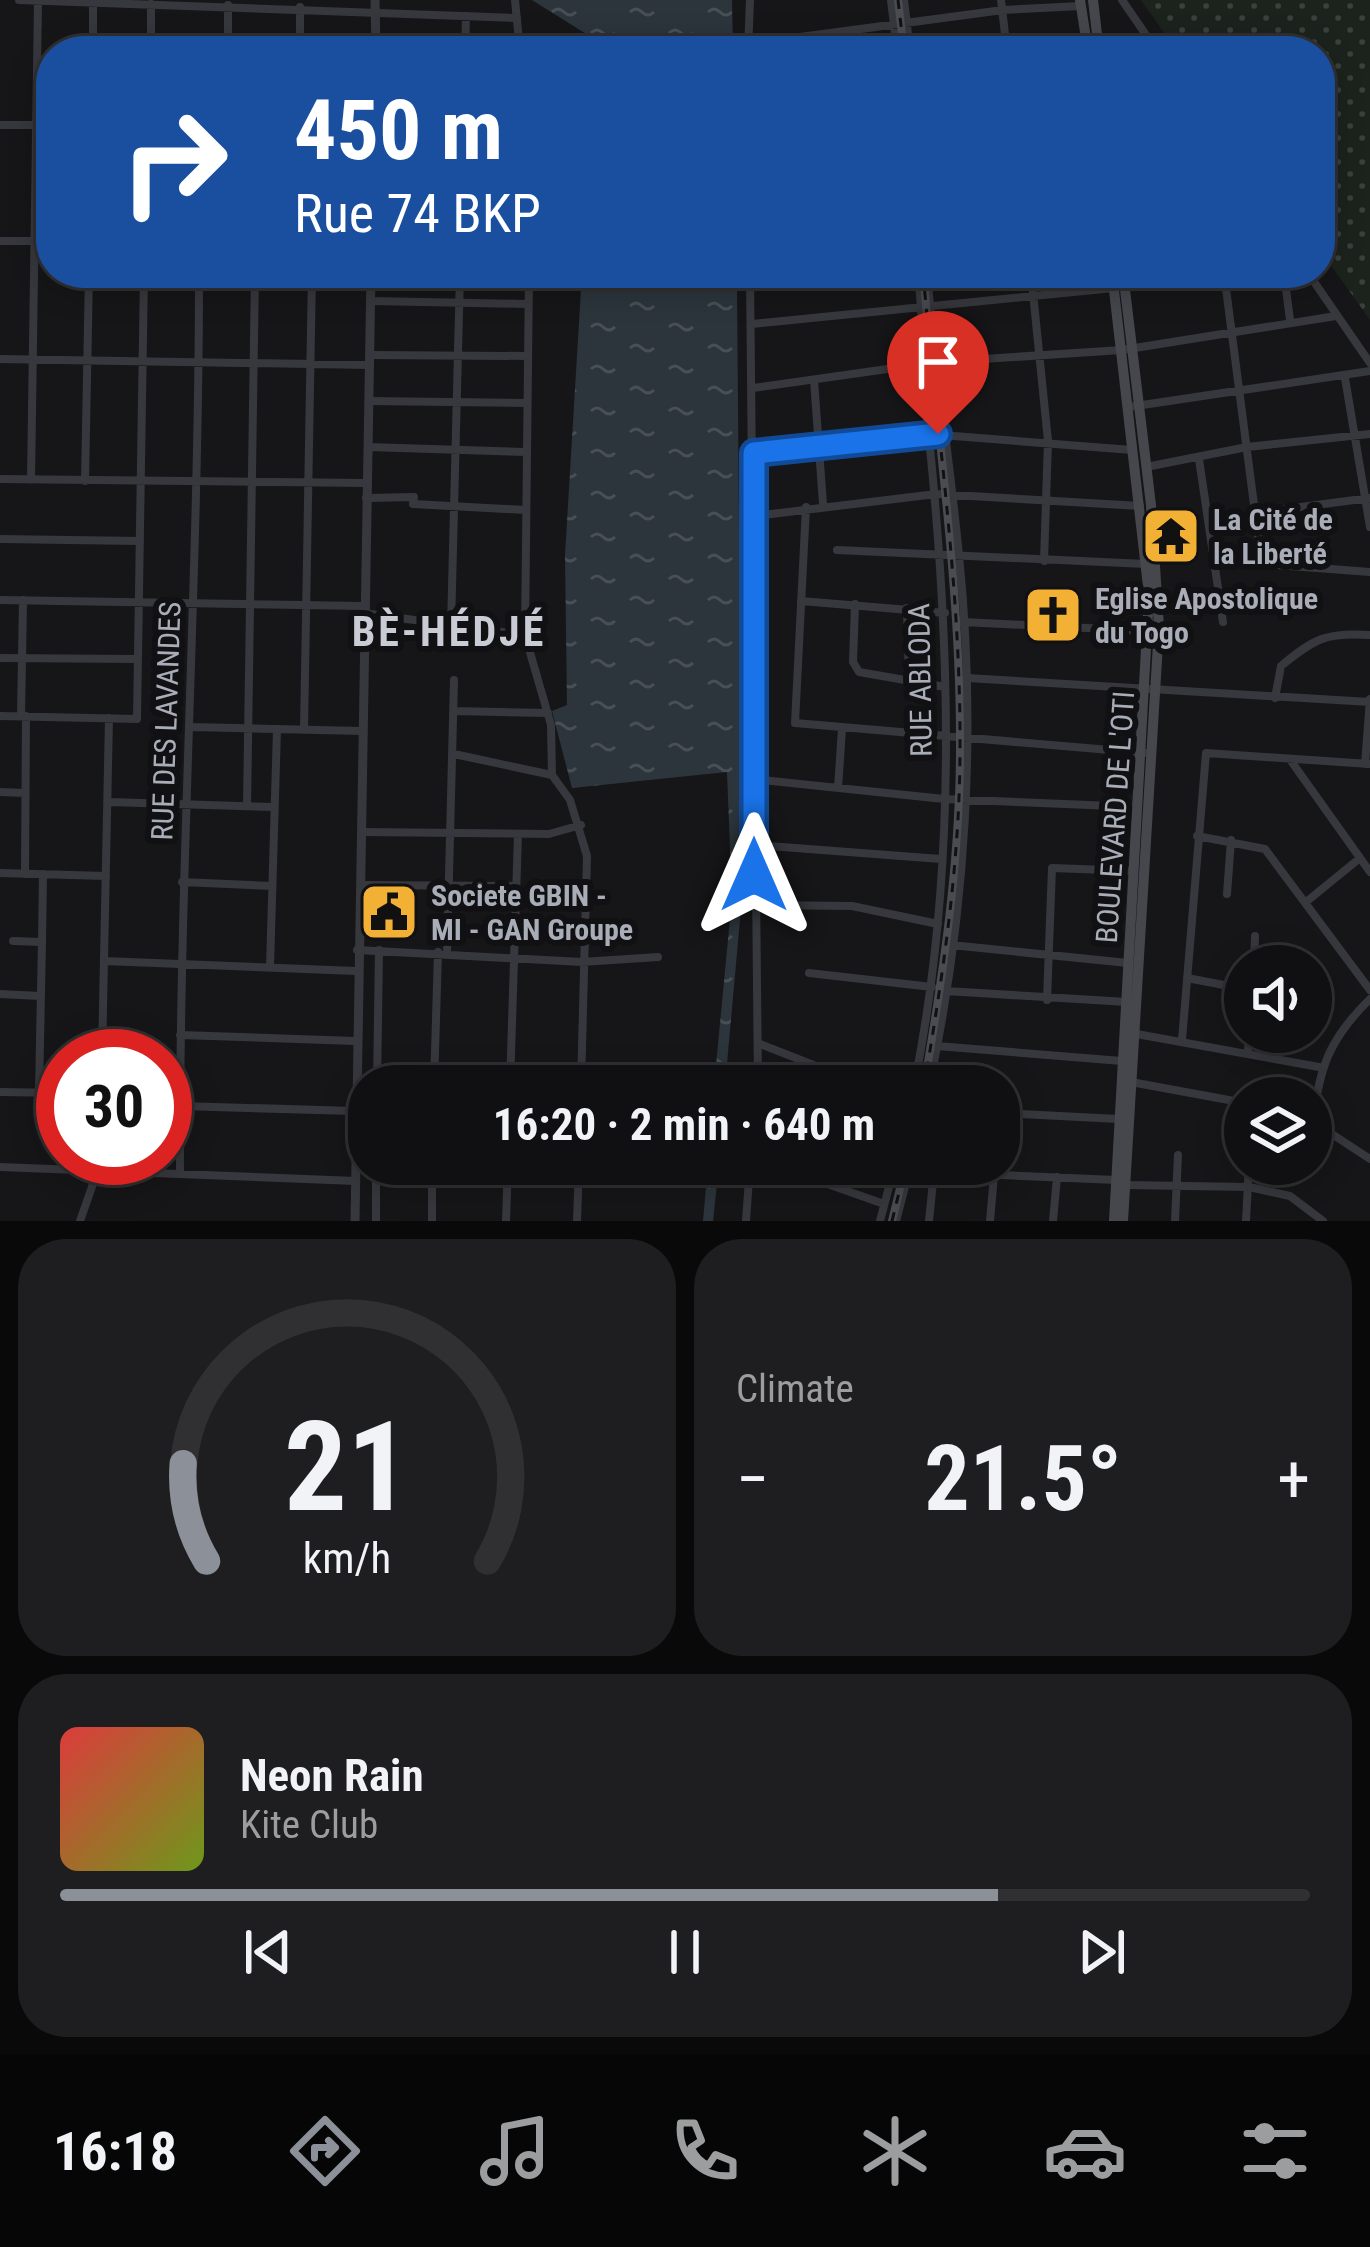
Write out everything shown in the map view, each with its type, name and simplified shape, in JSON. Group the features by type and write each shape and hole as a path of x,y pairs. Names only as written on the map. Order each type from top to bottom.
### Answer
{"main road":[{"path":"1085,2 1087,36"},
{"path":"1085,2 1095,36"},
{"name":"BOULEVARD DE L'OTI","path":"1114,288 1127,349"},
{"name":"BOULEVARD DE L'OTI","path":"1120,1182 1118,1119 1141,872 1154,594 1124,288"},
{"name":"BOULEVARD DE L'OTI","path":"1133,407 1134,451 1154,594 1149,632 1152,691"},
{"name":"BOULEVARD DE L'OTI","path":"1118,1221 1131,1082 1126,1002 1141,872 1138,808 1147,753"}],"street":[{"path":"19,0 376,6 517,18"},
{"path":"515,0 519,36"},
{"path":"748,36 750,0"},
{"path":"891,0 895,36"},
{"path":"904,0 908,36"},
{"path":"1122,0 1147,36"},
{"path":"38,1 38,36"},
{"path":"818,36 1002,5 1085,2"},
{"path":"92,3 93,36"},
{"path":"151,4 151,36"},
{"path":"228,36 229,4"},
{"path":"1002,5 1005,36"},
{"path":"300,8 300,36"},
{"path":"465,36 466,16"},
{"path":"0,125 36,125"},
{"path":"31,480 36,183"},
{"path":"0,241 34,241"},
{"path":"85,481 89,288"},
{"path":"0,716 137,719 144,288"},
{"name":"RUE DES LAVANDES","path":"180,1029 182,882 192,727 199,288"},
{"path":"247,806 255,288"},
{"path":"304,730 312,288"},
{"path":"355,1065 371,288"},
{"path":"451,627 460,288"},
{"path":"529,288 525,635 548,712 552,775"},
{"path":"751,288 759,1065"},
{"name":"RUE ABLODA","path":"918,1065 938,924 946,737 945,613 928,434 922,288"},
{"path":"927,288 959,556 967,678 964,800 946,991 933,1065"},
{"path":"1033,288 1048,442 1044,560"},
{"path":"752,324 1114,288"},
{"path":"1226,288 1265,564 1370,572"},
{"path":"1286,288 1290,320"},
{"path":"1133,407 1345,378 1370,367 1318,288"},
{"path":"371,301 528,304"},
{"path":"753,388 937,362 1042,359 1127,349 1230,329 1336,316"},
{"path":"0,359 309,366 458,355 528,356"},
{"path":"1345,378 1370,526"},
{"path":"814,380 823,504"},
{"path":"369,401 527,403"},
{"path":"754,453 928,434 1134,451"},
{"path":"1140,468 1247,447 1370,434"},
{"path":"368,447 526,452"},
{"path":"1199,459 1223,622"},
{"path":"0,479 197,485 366,483"},
{"path":"754,516 823,504 936,494 1142,506"},
{"path":"364,498 414,497 413,504 525,510"},
{"path":"1255,513 1366,499"},
{"path":"806,507 793,719 799,726 1147,753"},
{"path":"0,539 140,541"},
{"path":"837,550 1148,564"},
{"path":"0,600 307,606 525,635"},
{"path":"22,600 25,874"},
{"path":"801,601 945,613"},
{"path":"855,604 855,667 864,674 945,687"},
{"path":"907,608 909,681"},
{"path":"963,622 1149,632"},
{"path":"1274,698 1282,666 1315,641 1333,632 1370,635"},
{"path":"0,658 138,659"},
{"path":"967,678 1370,701 1368,764 1208,750 1182,1040"},
{"path":"435,1065 449,885 454,680"},
{"path":"455,711 548,712"},
{"path":"103,1029 109,718"},
{"path":"192,727 361,731"},
{"path":"270,967 277,729"},
{"path":"838,788 842,729"},
{"path":"454,754 552,775 562,785 581,825 587,856 581,1065"},
{"path":"1290,760 1370,872"},
{"path":"754,779 944,800 1138,808"},
{"path":"0,792 25,793"},
{"path":"109,802 273,807"},
{"path":"362,832 556,834 581,825"},
{"path":"509,1065 518,834"},
{"path":"1197,836 1261,845 1370,995 1339,1030 1318,1077"},
{"path":"1227,894 1231,840"},
{"path":"754,845 941,860"},
{"path":"1306,902 1360,858"},
{"path":"1047,1000 1054,868 1141,872"},
{"path":"0,873 107,876"},
{"path":"40,1029 43,874"},
{"path":"182,882 272,886"},
{"path":"362,885 516,886"},
{"path":"754,905 852,905 938,924"},
{"path":"1255,945 1256,936"},
{"path":"13,941 42,942"},
{"path":"951,945 1130,964"},
{"path":"356,950 582,962 658,957"},
{"path":"376,1065 379,950"},
{"path":"104,962 356,970"},
{"path":"808,973 932,987"},
{"path":"1187,979 1224,985"},
{"path":"946,991 1126,1002"},
{"path":"0,994 41,996"},
{"path":"1129,1032 1224,1048"},
{"path":"192,1035 355,1041"},
{"path":"760,1044 814,1065"},
{"path":"937,1046 1122,1061"},
{"path":"1248,1053 1319,1067"},
{"path":"1131,1082 1224,1099"},
{"path":"0,1092 36,1093"},
{"path":"192,1106 348,1111"},
{"path":"1020,1114 1118,1119"},
{"path":"1332,1134 1370,1159"},
{"path":"1175,1221 1178,1155"},
{"path":"0,1167 36,1168"},
{"path":"192,1173 348,1180"},
{"path":"1020,1176 1249,1187 1290,1196 1318,1219"},
{"path":"1053,1221 1057,1177"},
{"path":"80,1221 96,1185"},
{"path":"356,1185 356,1221"},
{"path":"376,1185 376,1221"},
{"path":"432,1221 433,1185"},
{"path":"506,1221 507,1185"},
{"path":"577,1221 578,1185"},
{"path":"746,1221 749,1185"},
{"path":"830,1185 884,1204"},
{"path":"880,1221 889,1185"},
{"path":"896,1221 905,1185"},
{"path":"929,1221 933,1185"},
{"path":"990,1221 993,1185"},
{"path":"1246,1221 1249,1187"}],"shaded area":[{"path":"1141,0 1370,0 1370,320 1335,271 1335,36 1166,36"}],"water":[{"path":"532,0 732,0 733,36 589,36"},
{"path":"581,288 737,288 742,897 727,1065 716,1065 732,898 727,772 572,788 552,711 567,705 565,555"},
{"path":"706,1185 717,1185 713,1221 703,1221"}],"railway":[{"path":"898,0 902,36"},
{"path":"924,288 952,570 960,749 949,918 928,1065"},
{"path":"892,1221 901,1185"}],"place":[{"name":"La Cité de la Liberté","path":"1171,536"},
{"name":"Eglise Apostolique du Togo","path":"1053,615"},
{"name":"Societe GBIN - MI - GAN Groupe","path":"389,912"}],"district":[{"name":"BÈ-HÉDJÉ","path":"449,631"}],"route":[{"path":"754,875 754,453 938,434"}]}
